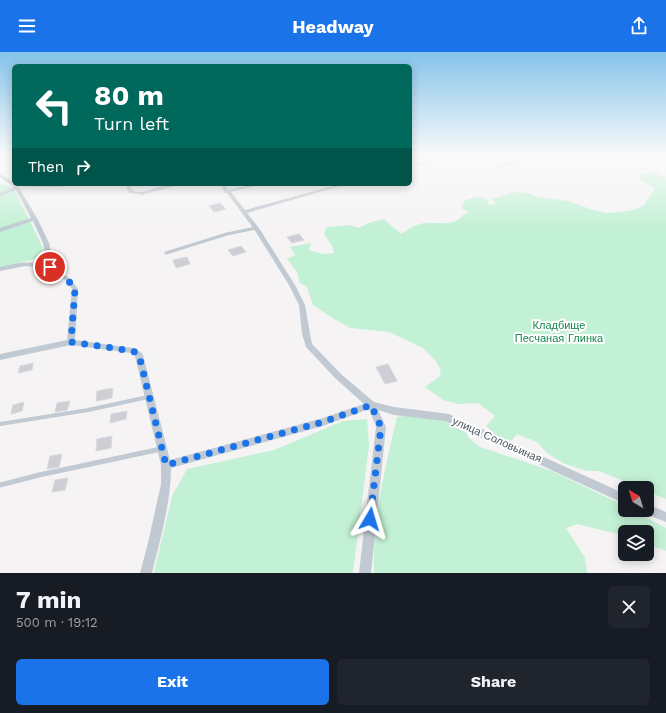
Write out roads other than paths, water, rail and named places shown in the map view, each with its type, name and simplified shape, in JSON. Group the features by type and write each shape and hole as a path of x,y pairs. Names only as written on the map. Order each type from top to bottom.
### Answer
{"street":[{"path":"0,195 16,187 55,186"},
{"path":"128,186 131,192 141,193 171,186"},
{"name":"улица Соловьиная","path":"223,186 256,228 292,285 302,305 309,345 338,376 371,405 394,411 446,417 618,496"},
{"path":"227,192 252,186"},
{"path":"244,212 338,186"},
{"path":"16,187 32,212 49,253 50,267 54,273 69,280 75,289 71,342"},
{"path":"0,230 34,219"},
{"path":"0,268 12,265 34,263 50,267"},
{"path":"0,357 71,342 133,351 139,355 166,465 164,492 154,543 146,573"},
{"path":"166,465 323,422 371,405 381,427 365,573"},
{"path":"654,512 666,518"}],"lane":[{"path":"166,253 227,234 256,228"},
{"path":"0,424 88,410 149,396"},
{"path":"0,485 39,475 162,449"}],"park label":[{"name":"Кладбище Песчаная Глинка","path":"559,331"}]}
